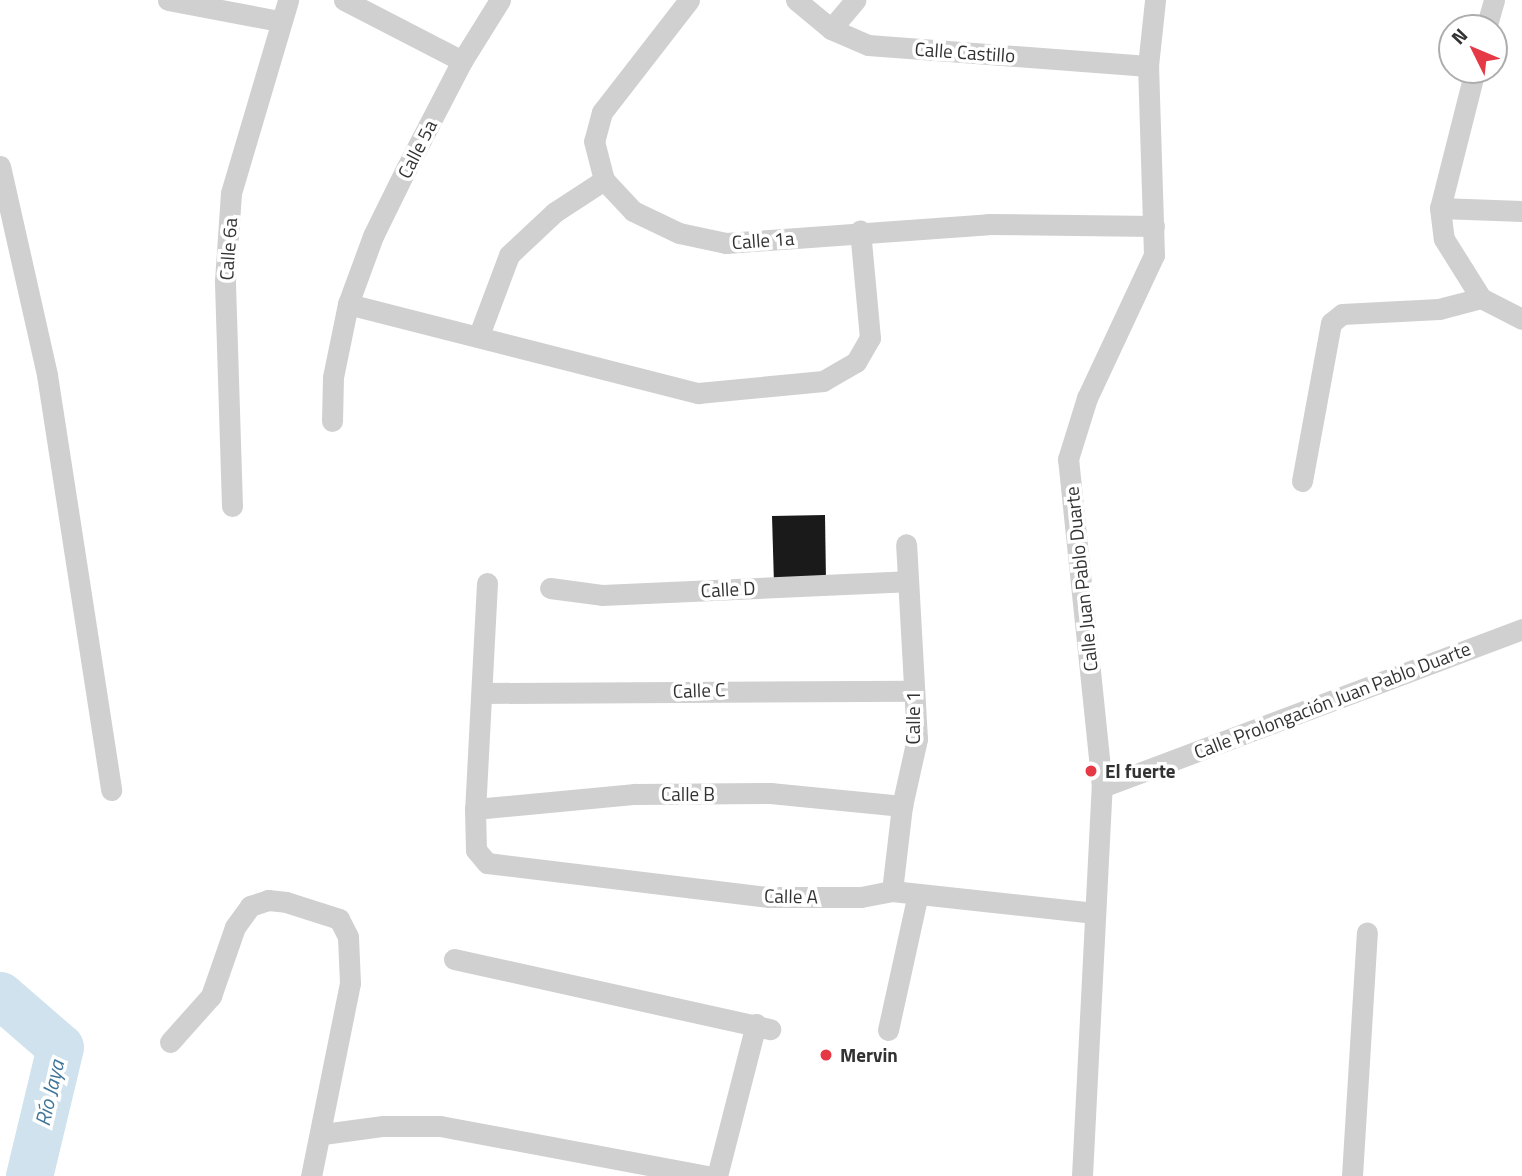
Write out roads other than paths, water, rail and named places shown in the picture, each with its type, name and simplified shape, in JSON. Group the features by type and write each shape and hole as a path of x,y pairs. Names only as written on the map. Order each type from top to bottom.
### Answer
{"street":[{"path":"169,0 279,21"},
{"name":"Calle 6a","path":"232,506 225,281 231,194 279,21 289,0"},
{"path":"344,0 462,61"},
{"name":"Calle 5a","path":"332,421 333,377 348,304 373,236 462,61 500,0"},
{"name":"Calle 1a","path":"689,0 602,112 594,141 604,180 633,211 679,233 726,243 860,230 988,224 1154,226"},
{"path":"831,29 855,0"},
{"name":"Calle Juan Pablo Duarte","path":"1082,1176 1102,787 1068,459 1087,398 1154,255 1148,66 1154,0"},
{"name":"Calle Castillo","path":"803,2 831,29 868,45 1148,66"},
{"path":"1471,84 1440,208 1444,239 1481,298 1522,319"},
{"path":"0,166 47,375 111,790"},
{"path":"479,335 509,255 555,212 604,180"},
{"path":"1440,208 1522,211"},
{"path":"348,304 479,335 698,393 822,381 856,362 870,338 860,230"},
{"path":"1302,481 1331,323 1342,314 1439,309 1481,298"},
{"name":"Calle 1","path":"892,891 902,807 917,739 906,544"},
{"name":"Calle D","path":"550,588 602,595 907,581"},
{"path":"475,809 485,693 487,583"},
{"name":"Calle Prolongación Juan Pablo Duarte","path":"1102,787 1522,629"},
{"name":"Calle C","path":"485,693 914,691"},
{"name":"Calle B","path":"475,809 648,794 770,793 902,807"},
{"name":"Calle A","path":"475,809 476,850 487,863 769,897 861,897 892,891 1095,913"},
{"path":"888,1030 918,894"},
{"path":"170,1042 211,996 235,927 250,906 268,900 286,902 339,919 348,937 350,983 323,1134 311,1176"},
{"path":"1352,1176 1367,932"},
{"path":"454,959 763,1027 716,1176"},
{"path":"323,1134 383,1126 440,1126 707,1176"}],"waterway":[{"name":"Río Jaya","path":"0,995 60,1047 29,1176"}],"place":[{"name":"El fuerte","path":"1091,771"},
{"name":"Mervin","path":"826,1055"}]}
